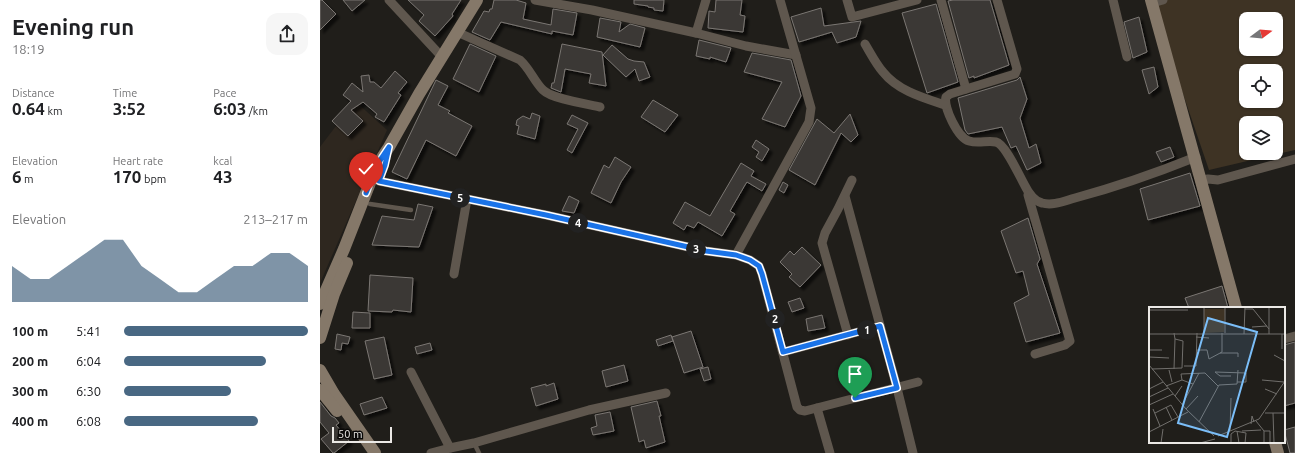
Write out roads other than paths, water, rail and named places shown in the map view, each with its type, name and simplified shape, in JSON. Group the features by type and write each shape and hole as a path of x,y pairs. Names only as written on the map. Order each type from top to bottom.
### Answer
{"main road":[{"path":"320,304 323,292 344,249 377,165 477,0"},
{"path":"1155,1 1236,307"},
{"path":"320,338 334,294 385,165 389,147"},
{"path":"320,370 334,394 375,453"},
{"path":"320,390 367,453"},
{"path":"1275,443 1278,453"}],"street":[{"path":"389,0 442,57"},
{"path":"535,0 592,10 696,33 746,46 796,55"},
{"path":"696,33 706,0"},
{"path":"736,255 809,122 811,108 780,0"},
{"path":"848,0 852,17 918,0"},
{"path":"942,0 966,89"},
{"path":"997,0 1017,69 1016,72 1015,74 950,94 946,97 945,105 962,137 969,141 981,143 999,143 1010,158 1035,201 1054,204 1149,175 1196,157"},
{"path":"1113,0 1127,57"},
{"path":"457,32 520,60 528,68 537,84 544,92 556,97 600,107"},
{"path":"865,44 877,65 893,82 921,98 945,105"},
{"path":"1202,180 1218,180 1295,159"},
{"path":"848,335 822,243 825,233 852,180"},
{"path":"379,181 706,251 736,255 750,260 759,266 767,289 800,410 805,411 918,382"},
{"path":"1027,189 1070,341 1065,345 1035,354"},
{"path":"845,196 913,453"},
{"path":"454,274 467,199"},
{"path":"783,352 880,326"},
{"path":"1285,339 1295,336"},
{"path":"411,372 450,448"},
{"path":"431,453 474,443 589,410 666,393"},
{"path":"817,408 830,453"}],"lane":[{"path":"370,204 411,210"},
{"path":"474,443 479,453"}]}
